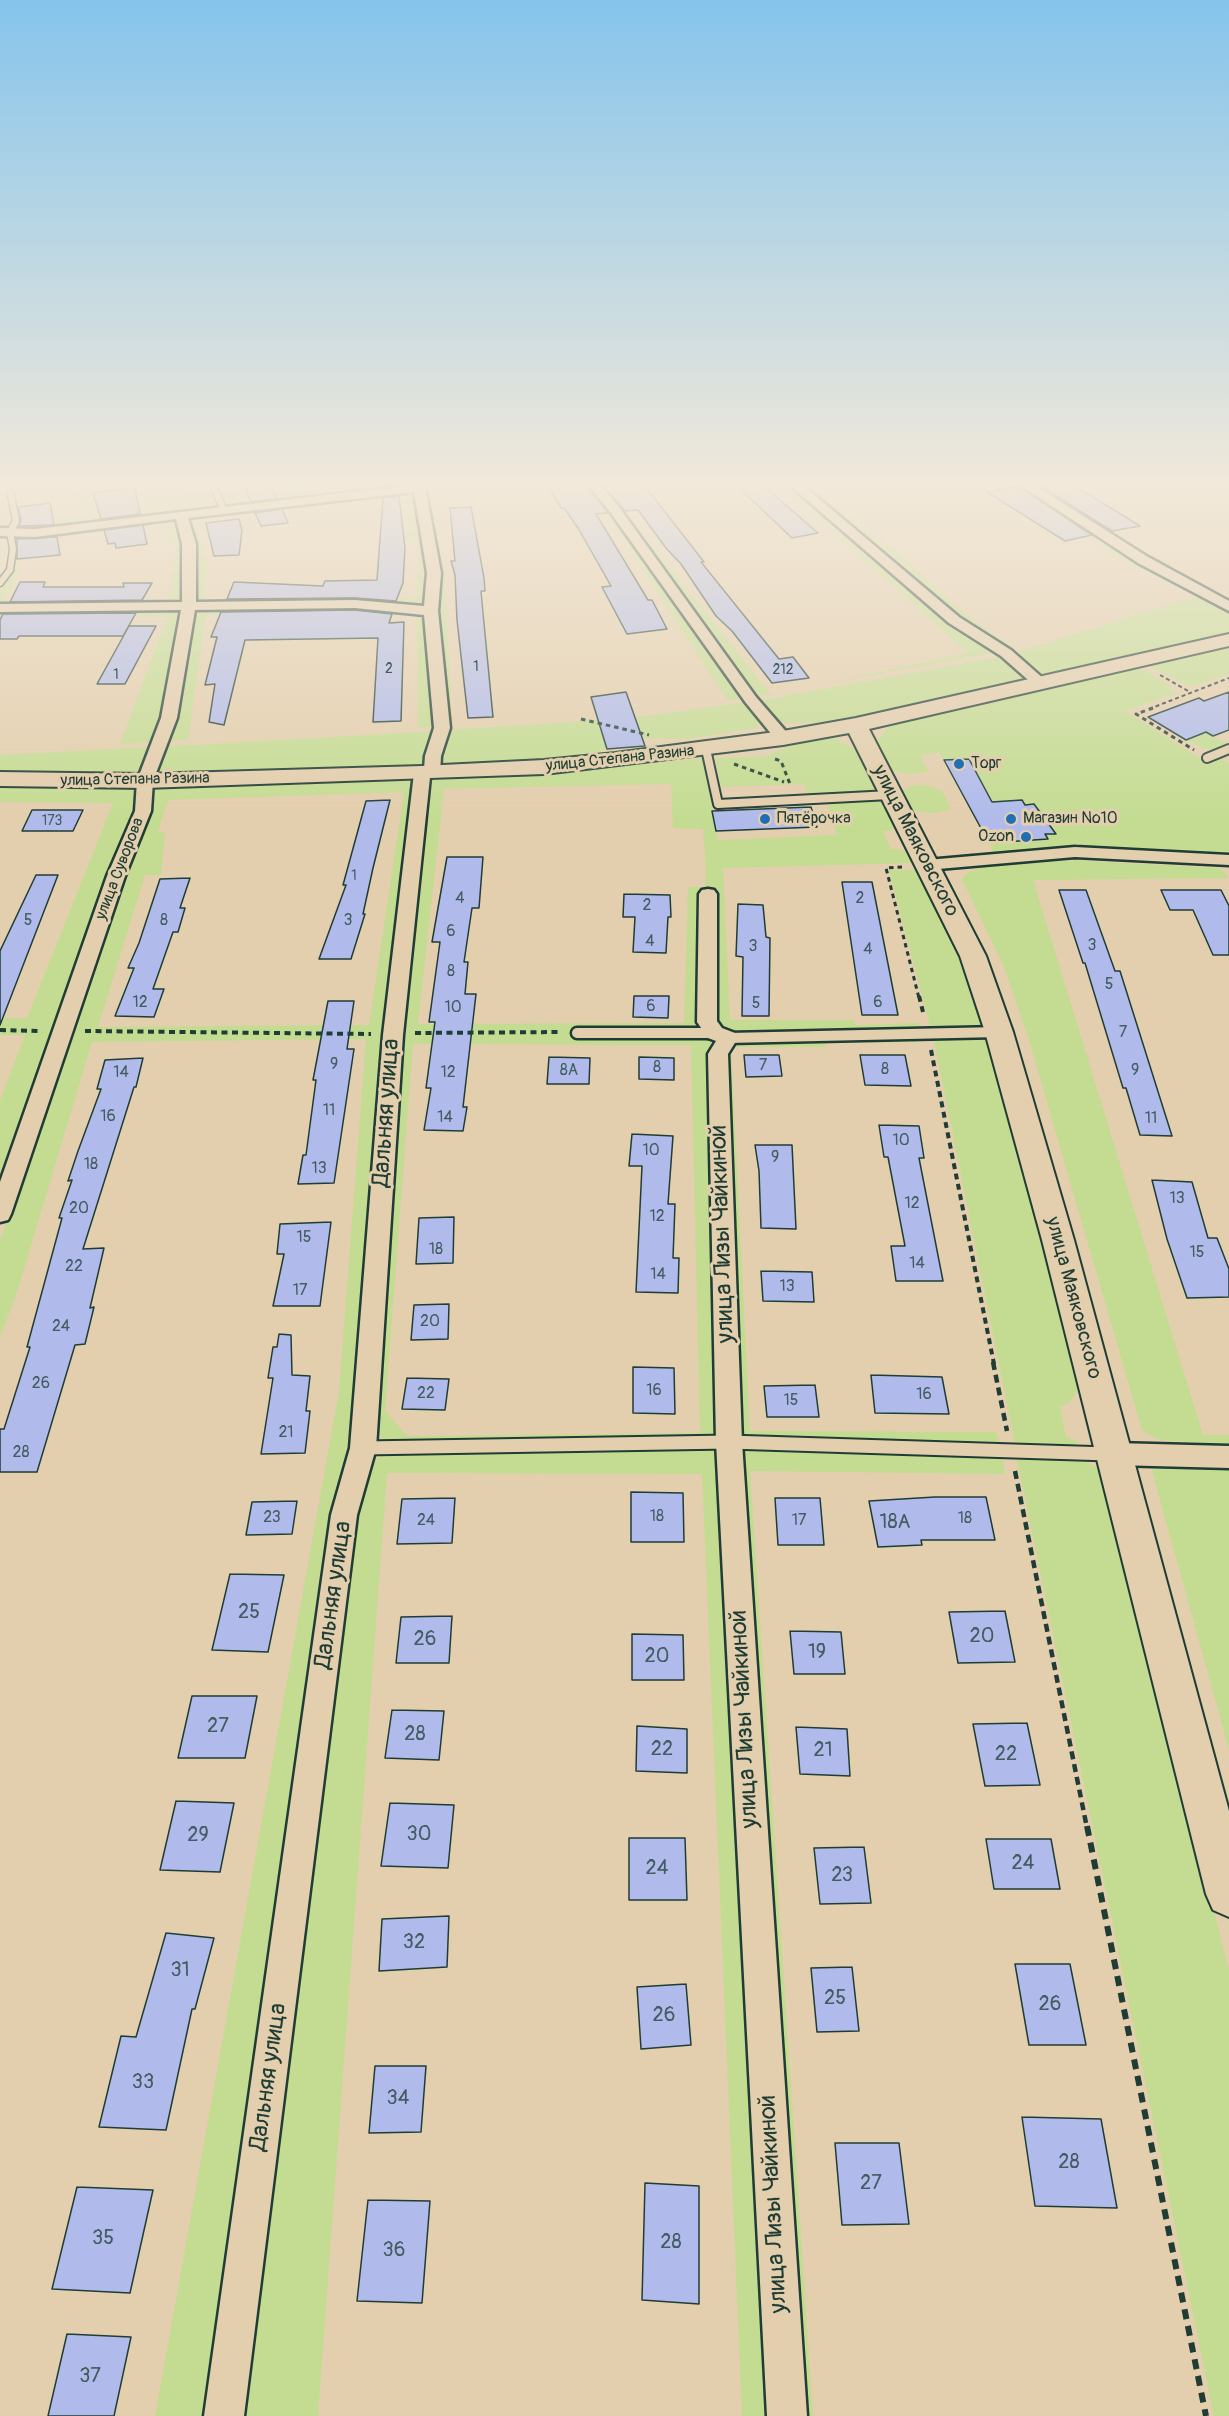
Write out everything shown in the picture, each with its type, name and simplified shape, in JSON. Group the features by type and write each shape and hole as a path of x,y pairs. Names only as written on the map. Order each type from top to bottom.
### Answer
{"main road":[{"name":"улица Степана Разина","path":"0,779 145,781 427,773 580,764 706,749 778,748 856,725 1229,640"},
{"name":"улица Маяковского","path":"856,725 973,956 999,1032 1058,1240 1229,1894"}],"street":[{"name":"улица Суворова","path":"0,1214 116,876 143,810 145,781 169,718 189,606 189,594"},
{"name":"Дальняя улица","path":"224,2416 344,1515 363,1448 393,1035 427,773 442,728 431,611 432,594"},
{"path":"675,594 744,691 778,748"},
{"path":"923,594 954,620 1006,653 1040,683"},
{"path":"1205,594 1229,607"},
{"path":"0,608 355,604 431,611"},
{"path":"927,866 1075,852 1227,864"},
{"path":"708,894 707,1022 721,1036"},
{"name":"улица Лизы Чайкиной","path":"721,1036 718,1054 729,1442 787,2416"},
{"path":"1115,1454 1229,1457"}],"lane":[{"path":"706,749 718,804 890,795"},
{"path":"1207,758 1226,753"},
{"path":"577,1033 721,1036 999,1032"},
{"path":"363,1448 729,1442 1115,1454"}],"path":[{"path":"1207,758 1136,714 1229,678"},
{"path":"778,748 790,784"},
{"path":"927,866 886,868 928,1033 1206,2416"},
{"path":"0,1030 393,1035 547,1031 577,1033"}],"green space":[{"path":"0,594 8,594 3,604 169,600 170,594 184,594 184,602 0,607"},
{"path":"193,594 205,594 204,600 417,597 417,594 427,594 425,607 198,604 194,601"},
{"path":"436,594 446,594 452,725 445,726 435,610"},
{"path":"657,594 669,594 745,699 728,701"},
{"path":"680,594 692,594 771,694 755,697"},
{"path":"901,594 918,594 950,621 998,652 818,685 968,653"},
{"path":"928,594 943,594 961,610 1013,648 1008,650 957,618"},
{"path":"1199,595 1229,611 1229,636 1047,677 1037,675 1012,654"},
{"path":"354,606 426,613 436,727 418,727 417,615 206,615 188,740 164,741 193,610"},
{"path":"180,608 183,612 162,718 150,742 120,744 167,617 0,616 0,610"},
{"path":"1229,646 1229,674 1191,687 1152,668 1153,663"},
{"path":"1003,656 1028,677 1028,681 836,722 782,723 773,720 758,701"},
{"path":"1129,668 1144,670 1172,686 1168,687 1177,693 1125,711 1206,762 1221,758 1229,763 1229,854 1073,846 994,853 989,843 1047,839 1045,834 1055,833 1034,804 1025,805 1022,800 994,802 969,759 944,760 939,753 921,755 928,772 906,774 887,769 875,748 878,739 887,728 899,720"},
{"path":"747,702 761,723 757,728 685,739 642,738 605,741 607,749 581,760 440,768 437,756 446,730 630,718"},
{"path":"435,731 424,763 418,769 160,776 155,770 162,747"},
{"path":"1206,732 1229,745 1207,750 1186,740"},
{"path":"824,737 836,739 857,751 879,791 808,796 804,784 721,787 715,758 766,756 799,742"},
{"path":"150,747 138,771 127,776 0,775 0,755"},
{"path":"703,758 718,840 837,835 827,803 883,799 895,824 891,831 883,831 891,849 910,853 915,863 723,868 730,1020 853,1020 856,1025 919,1023 922,1030 711,1036 719,1436 388,1442 371,1430 397,1044 426,781 431,776 573,769","holes":["671,784 673,828 703,829 706,868 705,887 688,887 684,1023 418,1024 444,789","413,1044 691,1045 700,1433 407,1436 385,1411"]},
{"path":"408,778 415,783 354,1452 207,2416 155,2416 339,1391 366,1039 92,1042 17,1292 0,1337 0,1241 124,870 148,811 153,786","holes":["404,792 369,1025 98,1027 145,875 161,875 165,833 158,832 168,800"]},
{"path":"0,784 139,786 137,812 0,1191 0,1100 25,1035 0,1035 0,1018 27,1018 113,803 0,802"},
{"path":"913,785 927,785 941,790 951,808 936,813 911,811 899,792"},
{"path":"1072,860 1220,868 1229,878 1033,880 1203,1435 1229,1435 1229,1445 1159,1440 1142,1430 1028,1037 1004,967 962,879 968,872 983,867"},
{"path":"889,870 919,870 954,933 986,1026 976,1030 931,1030"},
{"path":"977,1035 990,1038 1083,1383 1070,1402 1060,1407 1066,1437 1079,1442 1073,1445 1015,1444 933,1036"},
{"path":"922,1036 922,1042 827,1043 826,1047 731,1047 750,1431 996,1432 1000,1442 735,1435 723,1054 732,1041"},
{"path":"736,1449 1002,1456 1005,1474 750,1471 813,2416 798,2416"},
{"path":"720,1450 776,2416 742,2416 702,1474 387,1473 318,2416 237,2416 354,1518 365,1468 383,1454"},
{"path":"1016,1455 1074,1457 1105,1471 1229,1971 1229,2416 1214,2416"},
{"path":"1163,1462 1229,1466 1229,1750 1152,1471"}],"building":[{"path":"14,594 146,594 142,600 10,602"},
{"path":"229,594 399,594 396,601 355,598 227,599"},
{"path":"456,594 481,594 493,717 468,718"},
{"path":"606,594 644,594 648,600 652,600 667,629 627,634"},
{"path":"701,594 727,594 779,659 793,657 809,678 772,683 732,631 716,616"},
{"path":"355,610 392,614 389,623 404,622 401,721 373,722 378,638 245,640 224,725 209,722 215,684 205,685 217,637 211,637 221,612"},
{"path":"136,613 123,636 19,636 17,639 0,639 0,620 3,614"},
{"path":"129,626 156,626 125,684 97,684"},
{"path":"626,692 645,746 607,749 591,697"},
{"path":"1229,692 1229,730 1213,736 1206,732 1186,740 1148,717 1199,698 1204,701"},
{"name":"Магазин №10","path":"969,759 992,802 1022,800 1025,805 1034,804 1056,834 1045,834 1048,839 989,843 944,760"},
{"path":"390,800 373,868 363,914 365,914 351,959 319,959 346,885 343,885 366,801"},
{"path":"811,807 817,827 716,831 712,811"},
{"path":"32,810 83,810 73,831 22,831"},
{"path":"447,857 483,857 479,908 472,908 464,962 468,962 465,994 476,994 463,1107 467,1107 463,1131 424,1130 431,1088 426,1088 435,1022 429,1022 440,942 432,942"},
{"path":"36,875 58,875 0,1025 0,951"},
{"path":"190,878 180,908 185,908 178,932 173,932 153,989 164,989 154,1017 115,1016 134,968 128,968 139,943 160,879"},
{"path":"842,882 872,882 898,1015 862,1015"},
{"path":"1059,890 1086,890 1115,971 1120,971 1172,1136 1140,1135"},
{"path":"1161,890 1221,890 1229,906 1229,955 1213,955 1193,910 1170,910"},
{"path":"624,894 670,895 671,917 668,917 666,953 633,952 635,917 623,917"},
{"path":"738,904 763,905 766,937 770,938 769,1016 742,1016 743,957 736,956"},
{"path":"634,996 669,996 668,1018 633,1017"},
{"path":"328,1001 354,1001 347,1049 354,1049 334,1183 298,1184 303,1155 306,1155 316,1080 313,1080"},
{"path":"744,1055 779,1055 782,1076 746,1077"},
{"path":"860,1055 905,1055 911,1086 865,1085"},
{"path":"549,1057 590,1058 589,1084 547,1084"},
{"path":"639,1057 674,1058 674,1080 639,1079"},
{"path":"143,1058 136,1087 134,1087 83,1249 104,1248 90,1308 94,1307 85,1344 75,1345 37,1472 0,1472 0,1429 4,1429 30,1347 27,1347 62,1218 59,1218 72,1180 68,1181 101,1089 97,1089 105,1060"},
{"path":"879,1125 919,1126 924,1158 919,1158 943,1281 896,1281 891,1246 905,1246 888,1157 884,1157"},
{"path":"632,1134 673,1136 668,1204 675,1204 673,1258 679,1258 678,1293 636,1292 642,1166 629,1166"},
{"path":"755,1145 792,1145 796,1229 761,1228 759,1171"},
{"path":"1152,1180 1192,1182 1208,1238 1217,1238 1229,1269 1229,1297 1187,1298 1167,1239"},
{"path":"454,1217 453,1263 416,1264 419,1218"},
{"path":"331,1222 320,1306 273,1306 284,1254 277,1254 280,1224"},
{"path":"761,1271 812,1272 814,1302 763,1301"},
{"path":"449,1304 448,1339 411,1340 414,1305"},
{"path":"279,1334 291,1335 292,1375 310,1376 306,1411 310,1411 305,1453 261,1454 273,1378 268,1378 273,1347 277,1347"},
{"path":"633,1367 674,1368 675,1414 633,1413"},
{"path":"871,1375 942,1377 949,1414 875,1413"},
{"path":"407,1378 449,1379 445,1410 402,1409"},
{"path":"815,1385 819,1417 767,1417 764,1386"},
{"path":"631,1492 683,1493 684,1542 631,1542"},
{"path":"986,1497 995,1540 921,1540 922,1545 878,1547 869,1501"},
{"path":"455,1498 452,1543 397,1544 402,1499"},
{"path":"775,1498 820,1498 824,1545 778,1545"},
{"path":"297,1501 292,1534 246,1535 252,1502"},
{"path":"230,1574 284,1575 268,1652 212,1650"},
{"path":"1005,1611 1015,1662 958,1663 949,1612"},
{"path":"452,1616 449,1663 396,1663 401,1617"},
{"path":"790,1631 841,1632 845,1674 794,1674"},
{"path":"632,1634 683,1635 684,1680 632,1680"},
{"path":"192,1696 257,1696 245,1758 178,1758"},
{"path":"392,1710 444,1711 439,1760 385,1758"},
{"path":"1027,1723 1040,1785 985,1786 973,1724"},
{"path":"637,1726 687,1729 687,1773 636,1771"},
{"path":"796,1727 847,1729 850,1776 800,1774"},
{"path":"176,1801 234,1803 220,1872 160,1870"},
{"path":"390,1803 454,1805 448,1868 381,1866"},
{"path":"629,1838 685,1838 687,1900 629,1900"},
{"path":"986,1839 1051,1839 1060,1889 994,1889"},
{"path":"864,1847 871,1903 820,1904 814,1848"},
{"path":"449,1916 447,1967 379,1971 382,1919"},
{"path":"166,1933 214,1938 195,2009 192,2009 166,2130 99,2127 121,2036 136,2037"},
{"path":"1015,1964 1070,1964 1086,2045 1029,2045"},
{"path":"852,1967 859,2031 817,2032 811,1968"},
{"path":"686,1984 691,2045 641,2049 637,1987"},
{"path":"375,2066 426,2066 421,2132 369,2133"},
{"path":"1022,2117 1101,2119 1117,2208 1035,2206"},
{"path":"835,2143 899,2143 909,2224 842,2225"},
{"path":"645,2183 699,2186 699,2304 642,2300"},
{"path":"77,2187 153,2190 130,2293 52,2289"},
{"path":"368,2200 430,2201 422,2303 357,2301"},
{"path":"67,2334 131,2337 114,2416 48,2416"}],"place":[{"name":"Торг","path":"959,764"},
{"name":"Пятёрочка","path":"765,819"},
{"name":"Магазин №10","path":"1011,819"},
{"name":"Ozon","path":"1026,837"}]}
